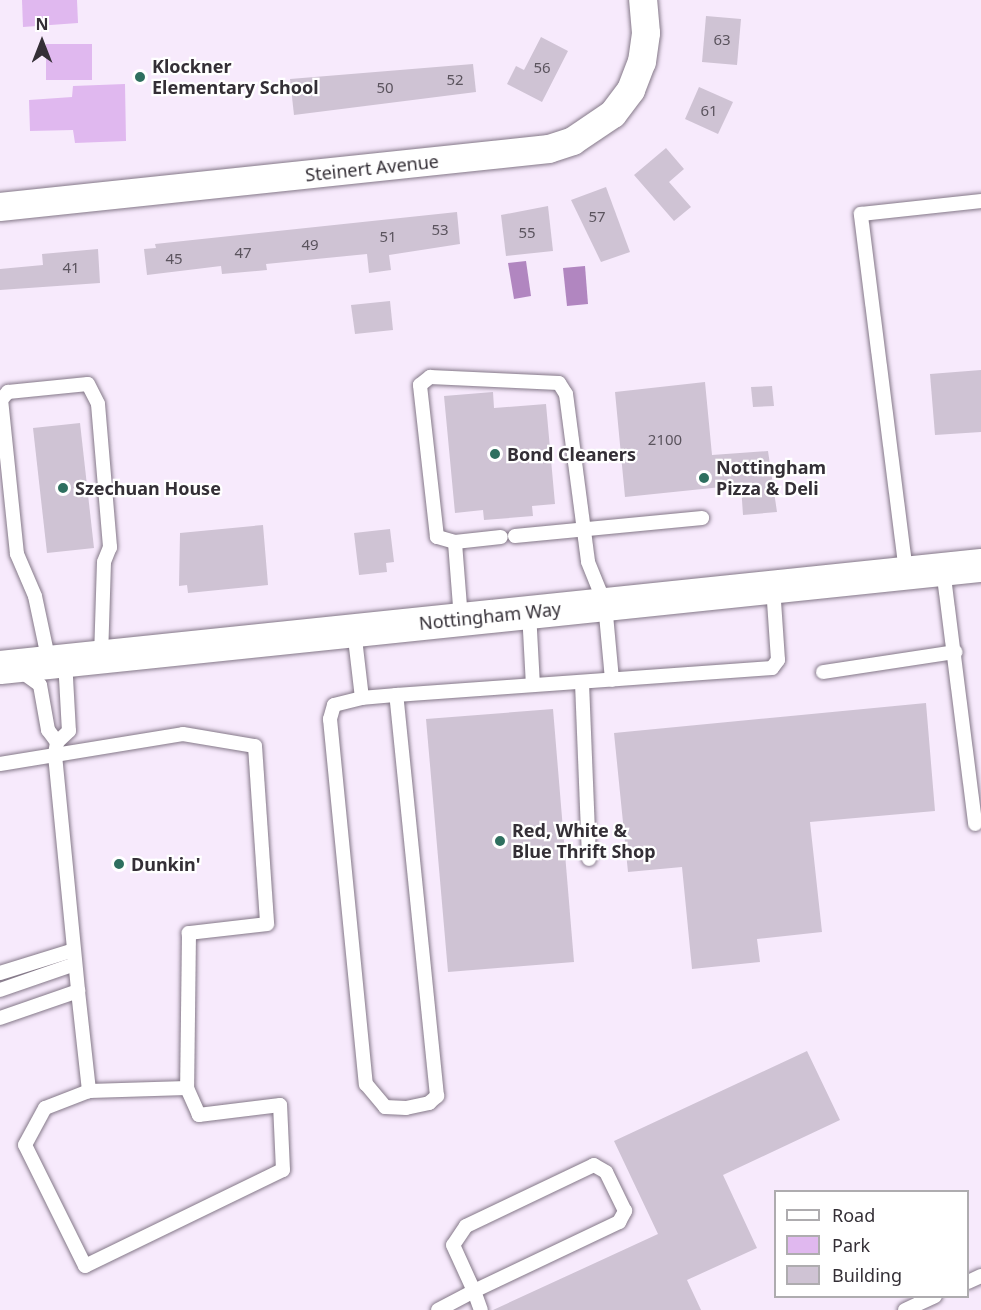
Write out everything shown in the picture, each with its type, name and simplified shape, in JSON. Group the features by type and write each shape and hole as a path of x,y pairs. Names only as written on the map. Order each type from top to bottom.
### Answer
{"main road":[{"name":"Nottingham Way","path":"7,666 981,565"}],"street":[{"name":"Steinert Avenue","path":"0,207 549,149 573,141 613,114 631,90 645,43 643,0"}],"lane":[{"path":"906,572 861,214 981,201"},
{"path":"612,680 605,604 588,562 585,530 566,394 559,383 430,377 420,384 437,537 455,542 508,536 585,530 702,518"},
{"path":"56,748 69,731 57,661 35,596 17,554 1,400 8,392 88,384 99,404 110,547 104,562 101,656"},
{"path":"455,542 461,619"},
{"path":"943,568 975,824"},
{"path":"396,695 436,1096 429,1103 406,1108 385,1107 366,1084 330,719 334,705 362,698 396,695 772,668 778,660 773,586"},
{"path":"529,612 533,686"},
{"path":"354,630 362,698"},
{"path":"822,672 955,652"},
{"path":"7,666 40,686 48,730 56,748 89,1091"},
{"path":"582,682 589,859"},
{"path":"0,764 56,748 183,734 255,746 267,924 189,933 188,1088 199,1115 280,1105 283,1170 85,1266 25,1145 45,1108 89,1091 188,1088"},
{"path":"0,973 74,950"},
{"path":"0,990 75,964"},
{"path":"0,1018 78,991"},
{"path":"438,1310 474,1291 619,1222 625,1210 606,1172 594,1165 466,1226 453,1245 474,1291 481,1310"},
{"path":"905,1310 931,1298"}],"green space":[{"path":"22,0 77,0 78,23 23,27"},
{"path":"46,44 92,44 92,80 46,80"},
{"path":"125,84 126,141 75,143 73,130 30,131 29,100 72,97 73,86"}],"shaded area":[{"path":"526,261 531,296 514,299 508,263"},
{"path":"585,266 588,304 567,306 563,268"}],"building":[{"path":"706,16 741,19 737,65 702,62"},
{"path":"541,37 568,51 542,102 507,84 516,66 524,70"},
{"path":"473,64 476,92 294,115 290,79"},
{"path":"699,87 733,102 718,134 685,119"},
{"path":"666,148 684,169 669,182 691,207 674,221 634,175"},
{"path":"606,187 630,252 601,262 571,200"},
{"path":"548,206 553,251 506,256 501,215"},
{"path":"457,212 460,244 389,255 391,270 369,273 367,254 266,264 267,270 222,274 221,266 147,275 144,249 156,248 155,244"},
{"path":"98,249 100,283 0,290 0,269 43,265 42,254"},
{"path":"390,301 393,330 355,334 351,305"},
{"path":"981,370 981,432 935,435 930,374"},
{"path":"705,382 712,455 768,451 777,512 743,515 741,485 625,497 615,392"},
{"path":"772,386 774,406 753,407 751,387"},
{"path":"493,392 494,408 546,404 555,504 532,506 533,516 484,520 483,510 455,513 444,396"},
{"name":"Szechuan House","path":"80,423 94,548 47,553 33,428"},
{"path":"263,525 268,585 188,593 187,585 179,586 180,533"},
{"path":"390,529 394,562 386,563 387,572 359,575 354,533"},
{"path":"926,703 935,811 810,822 822,932 757,939 760,962 692,969 682,867 628,872 614,733"},
{"name":"Red, White & Blue Thrift Shop","path":"553,709 574,962 448,972 426,719"},
{"path":"807,1051 840,1120 723,1175 757,1248 687,1280 701,1310 493,1310 658,1234 614,1141"}],"place":[{"name":"Klockner Elementary School","path":"140,77"},
{"name":"Bond Cleaners","path":"495,454"},
{"name":"Nottingham Pizza & Deli","path":"704,478"},
{"name":"Szechuan House","path":"63,488"},
{"name":"Red, White & Blue Thrift Shop","path":"500,841"},
{"name":"Dunkin'","path":"119,864"}]}
